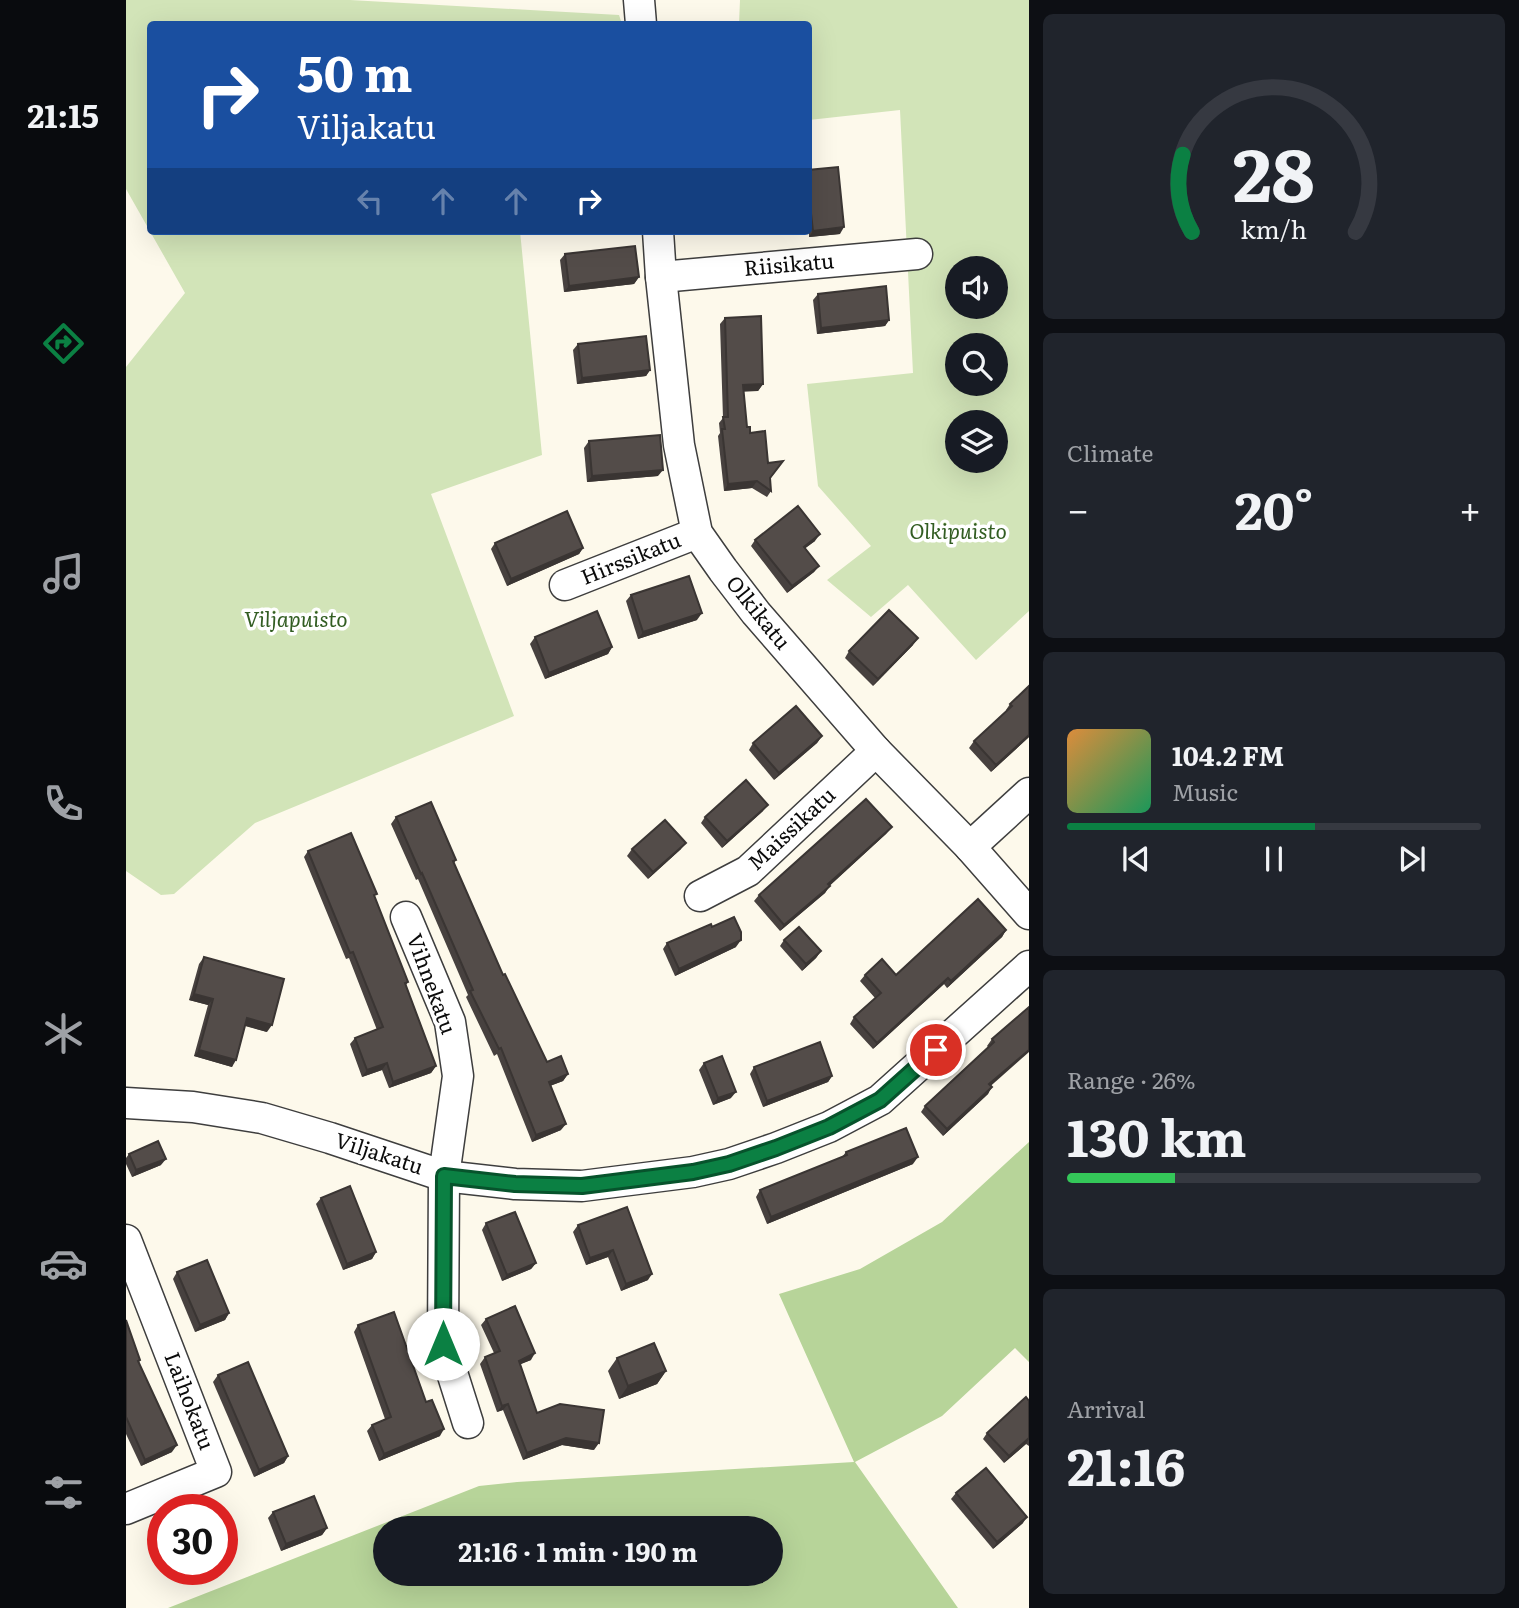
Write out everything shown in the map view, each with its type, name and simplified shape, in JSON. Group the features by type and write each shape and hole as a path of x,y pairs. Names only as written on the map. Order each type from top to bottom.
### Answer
{"street":[{"path":"639,0 641,21"},
{"name":"Olkikatu","path":"659,235 679,445 697,533 756,613 876,751 970,848 1029,914"},
{"name":"Riisikatu","path":"661,276 916,254"},
{"name":"Hirssikatu","path":"565,585 697,533"},
{"name":"Maissikatu","path":"700,896 748,871 876,751"},
{"path":"970,848 1029,793"},
{"name":"Vihnekatu","path":"406,917 450,1022 458,1076 444,1176 443,1344 468,1423"},
{"name":"Viljakatu","path":"126,1103 193,1107 262,1118 444,1176 515,1184 582,1186 693,1172 729,1164 776,1148 829,1127 880,1100 1029,966"},
{"name":"Laihokatu","path":"126,1240 216,1472 126,1508"}],"green space":[{"name":"Viljapuisto","path":"126,0 350,0 619,15 621,21 147,21 147,226 126,189"},
{"name":"Olkipuisto","path":"740,0 1029,0 1029,611 976,660 908,585 871,617 827,580 871,546 818,486 807,384 913,373 900,110 812,120 812,21 739,21"},
{"name":"Viljapuisto","path":"152,235 520,235 542,455 431,494 514,716 255,823 174,894 161,895 126,871 126,367 185,293"},
{"path":"1029,1142 1029,1362 1015,1348 942,1416 855,1462 958,1608 168,1608 227,1585 238,1585 238,1581 373,1528 373,1586 783,1586 783,1516 403,1516 479,1486 854,1462 779,1294 860,1269 942,1222"}],"building":[{"path":"838,167 844,227 813,231 812,170"},
{"path":"635,246 639,277 569,286 565,254"},
{"path":"886,286 889,320 821,328 818,294"},
{"path":"761,316 763,384 743,385 747,427 750,427 750,433 765,431 768,463 783,461 770,478 771,491 757,481 728,484 722,429 725,429 723,417 728,417 725,318"},
{"path":"646,336 650,370 582,378 578,344"},
{"path":"660,435 663,470 592,476 589,441"},
{"path":"798,506 820,534 804,547 819,566 792,586 755,540"},
{"path":"567,511 583,548 511,579 495,543"},
{"path":"689,576 702,613 643,632 631,595"},
{"path":"889,610 918,638 878,679 849,651"},
{"path":"597,611 612,647 549,673 535,637"},
{"path":"1029,686 1029,735 996,765 974,741 1012,706 1010,704"},
{"path":"796,706 822,736 779,773 753,743"},
{"path":"746,780 768,805 727,841 705,817"},
{"path":"866,799 892,827 784,925 759,895"},
{"path":"431,802 456,860 453,861 503,975 505,974 547,1062 561,1056 568,1074 549,1082 566,1124 536,1135 501,1048 499,1049 470,991 473,990 396,817"},
{"path":"665,820 686,843 653,872 632,849"},
{"path":"351,833 377,894 374,895 408,982 405,983 436,1066 393,1082 387,1063 367,1070 355,1038 383,1027 308,851"},
{"path":"978,899 1006,930 951,981 948,978 877,1043 854,1017 881,993 865,975 882,959 896,975"},
{"path":"734,917 741,932 741,940 679,969 667,943"},
{"path":"799,927 821,951 806,964 784,940"},
{"path":"204,957 284,979 272,1025 247,1018 236,1060 199,1050 213,999 194,994"},
{"path":"1029,1007 1029,1050 989,1084 992,1087 947,1129 925,1106 994,1042 992,1039"},
{"path":"820,1042 832,1076 767,1101 754,1067"},
{"path":"722,1056 736,1092 718,1098 704,1063"},
{"path":"906,1128 918,1157 771,1217 760,1190"},
{"path":"158,1141 166,1159 136,1170 129,1154"},
{"path":"350,1186 376,1252 347,1264 321,1198"},
{"path":"627,1207 652,1274 626,1284 613,1250 590,1258 578,1225"},
{"path":"515,1212 536,1263 507,1275 486,1223"},
{"path":"207,1260 229,1313 200,1325 177,1272"},
{"path":"515,1306 535,1353 519,1361 537,1413 560,1404 604,1410 599,1443 566,1438 527,1453 508,1404 502,1406 485,1357 500,1351 486,1319"},
{"path":"394,1312 426,1402 432,1400 444,1429 384,1454 372,1425 391,1417 358,1325"},
{"path":"126,1320 140,1360 138,1361 177,1445 145,1460 126,1417"},
{"path":"654,1343 666,1371 628,1386 617,1358"},
{"path":"248,1362 288,1456 259,1470 218,1375"},
{"path":"1026,1397 1029,1401 1029,1438 1009,1456 987,1433"},
{"path":"986,1468 1027,1517 997,1542 956,1493"},
{"path":"314,1496 327,1528 286,1544 273,1512"}],"route":[{"path":"443,1344 444,1176 515,1184 582,1186 693,1172 729,1164 829,1127 880,1100 936,1050"}]}
